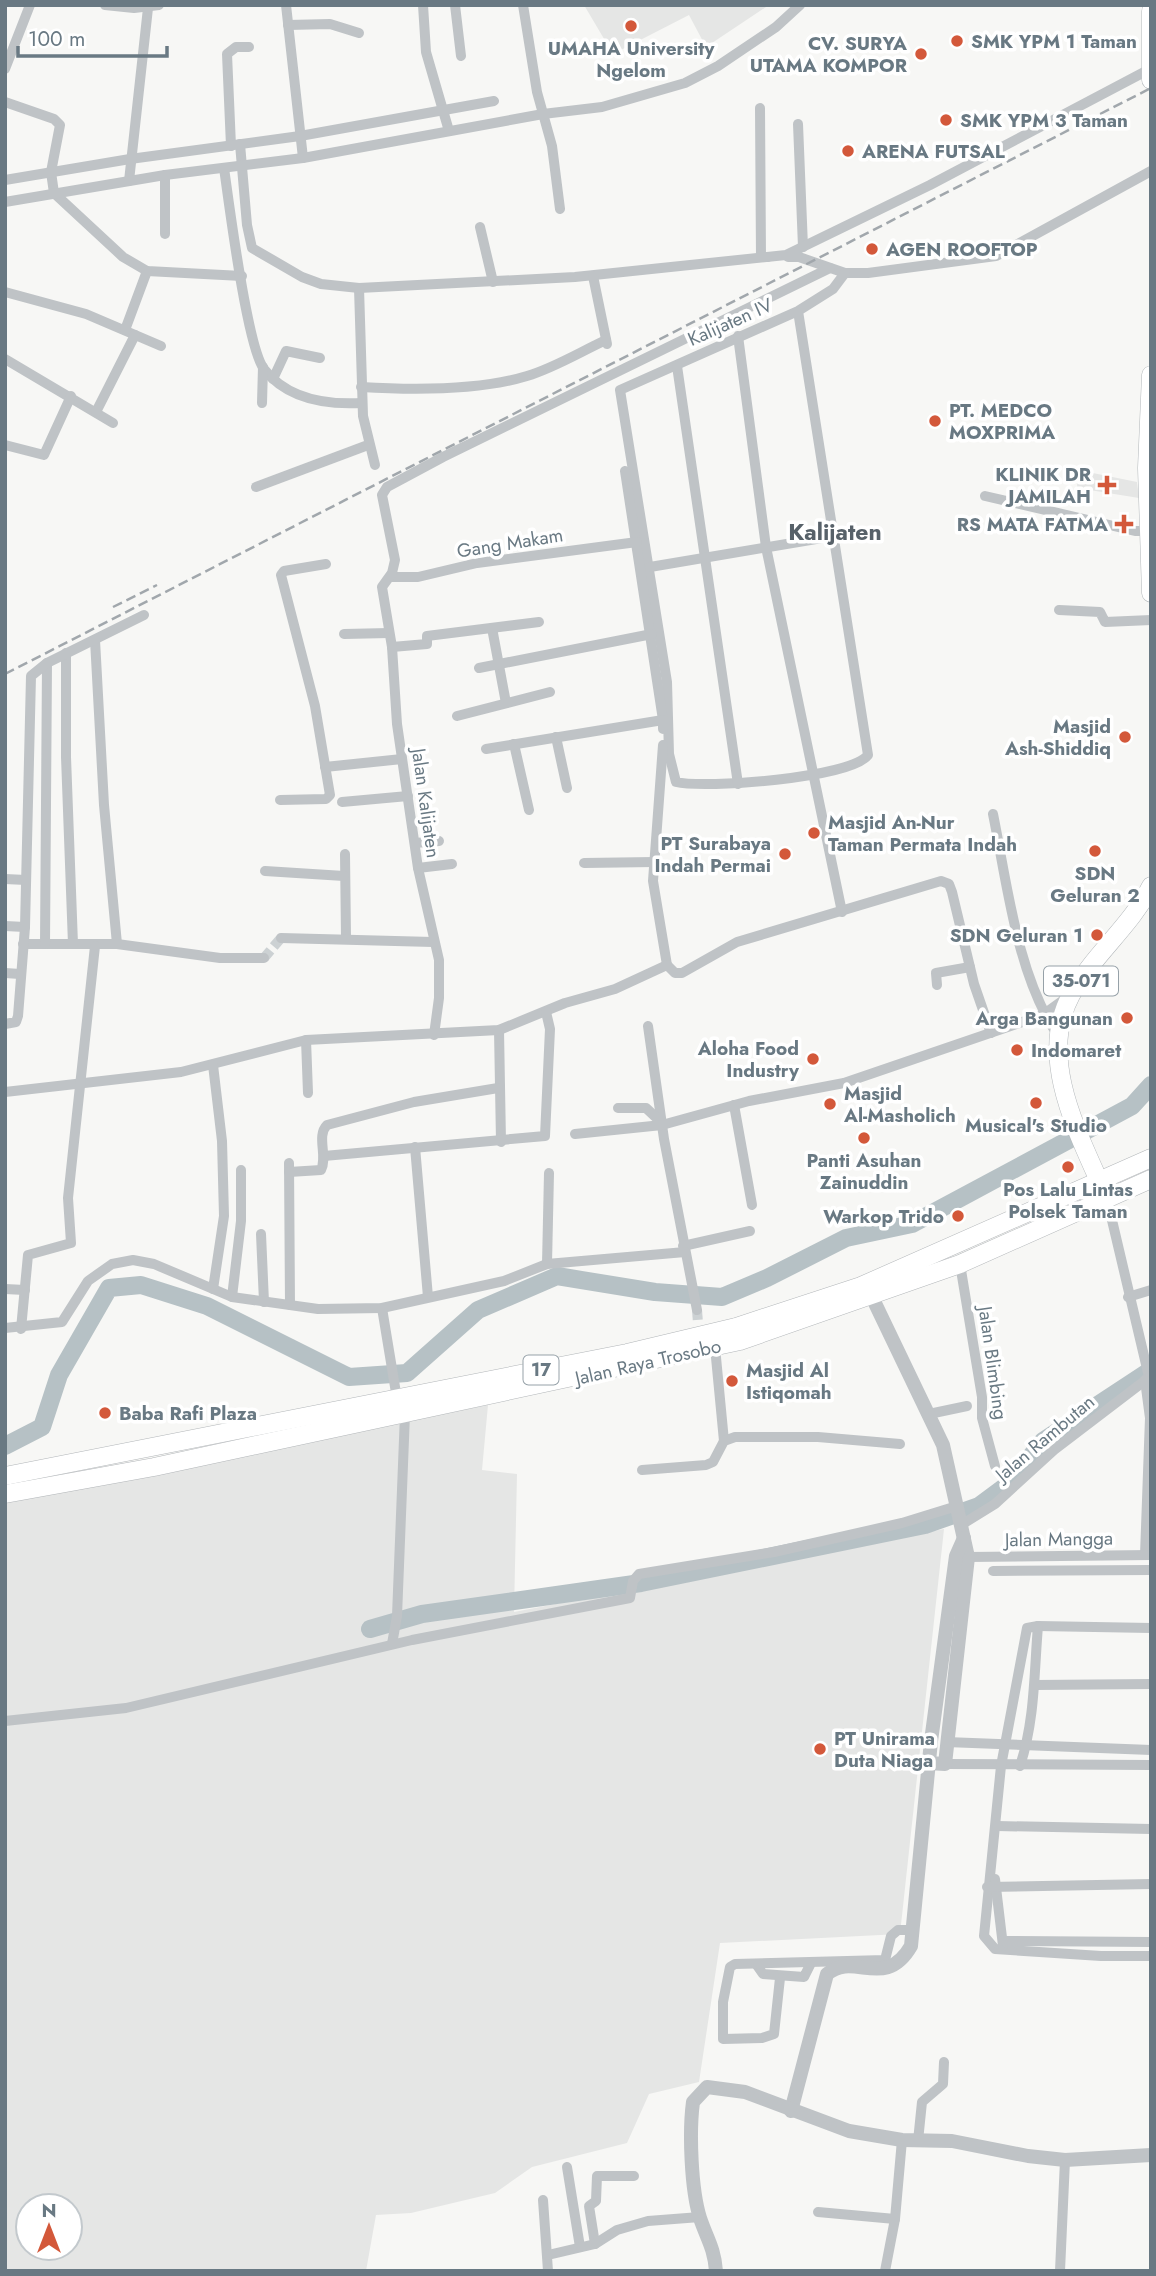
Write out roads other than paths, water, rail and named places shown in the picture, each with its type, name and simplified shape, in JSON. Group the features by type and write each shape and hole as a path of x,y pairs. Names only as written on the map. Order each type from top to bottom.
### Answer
{"main road":[{"path":"1151,11 1151,80"},
{"path":"1151,375 1148,531 1151,593"},
{"name":"35-071","path":"1107,1199 1075,1122 1059,1065 1058,1034 1071,994 1151,886"},
{"name":"17","path":"1100,1182 1151,1158"},
{"name":"17","path":"1107,1199 1151,1179"},
{"name":"Jalan Raya Trosobo","path":"5,1494 146,1468 399,1400 699,1330 773,1316 861,1286 1100,1182"},
{"name":"Jalan Raya Trosobo","path":"5,1476 399,1400 716,1347 872,1297 960,1264 1107,1199"},
{"path":"141,1449 148,1453 146,1468"}],"street":[{"path":"5,69 30,5"},
{"path":"105,5 153,7 129,178"},
{"path":"286,5 303,156"},
{"path":"423,5 426,52 448,128"},
{"path":"456,5 461,57"},
{"path":"523,5 541,106 552,146 560,209"},
{"path":"5,202 52,182 130,161 239,153 303,156 448,128 541,106 602,107 685,83 718,66 776,27 800,5"},
{"path":"288,25 330,24 359,33"},
{"path":"246,254 241,232 239,153 227,54 236,47 248,47"},
{"path":"246,254 302,277 350,288 593,275 786,255 1150,69"},
{"path":"5,102 54,119 60,125 52,182"},
{"path":"5,180 52,182 129,178 224,168 239,153 443,109 494,102"},
{"path":"760,108 761,257"},
{"path":"798,124 803,247"},
{"path":"224,168 246,254 242,276 262,367 262,403"},
{"path":"761,257 799,257 845,273 880,272 996,256 1151,171"},
{"path":"165,175 165,234"},
{"path":"52,182 124,257 147,271 242,276"},
{"path":"480,227 493,282"},
{"name":"Jalan Kalijaten","path":"434,1035 439,998 439,960 418,868 402,760 382,587 390,577 395,560 382,495 387,486 830,268"},
{"path":"96,412 130,333 147,271"},
{"name":"Kalijaten IV","path":"650,567 620,390 798,311 833,289 845,273"},
{"path":"262,367 296,395 358,398 401,389 513,380 542,371 606,342 593,275"},
{"path":"350,288 362,449 375,465"},
{"path":"5,292 86,314 161,346"},
{"path":"798,311 834,536 868,755 861,762 811,775 738,784 680,783 672,777 669,692 650,567 834,536"},
{"path":"738,336 766,547 811,775 842,912"},
{"path":"275,375 286,351 320,358"},
{"path":"5,359 114,423"},
{"path":"677,366 707,557 738,784"},
{"path":"611,378 663,720 653,889 667,965 675,973 682,973 737,942 944,881 952,892 970,967 991,1033"},
{"path":"5,445 44,455 71,396"},
{"path":"256,486 362,449"},
{"path":"985,496 1135,531 1148,531"},
{"name":"Gang Makam","path":"390,577 418,577 477,563 637,542"},
{"path":"280,800 328,798 315,706 281,575 284,571 326,564"},
{"path":"1059,610 1100,612 1105,621 1151,620"},
{"path":"5,1024 16,1022 18,1016 25,928 31,676 47,663 144,615"},
{"path":"391,647 427,644 427,636 539,622"},
{"path":"492,628 506,703"},
{"path":"344,634 389,632"},
{"path":"479,668 652,635"},
{"path":"95,640 104,805 117,944"},
{"path":"66,653 73,944"},
{"path":"45,944 47,663"},
{"path":"457,716 550,692"},
{"path":"486,749 663,720"},
{"path":"556,737 567,788"},
{"path":"514,744 529,810"},
{"path":"325,766 402,760"},
{"path":"342,802 408,796"},
{"path":"993,814 1016,921 1044,1014 1058,1034"},
{"path":"415,843 439,841"},
{"path":"345,854 346,938"},
{"path":"584,863 654,862"},
{"path":"418,868 452,864"},
{"path":"265,871 344,876"},
{"path":"5,879 26,880"},
{"path":"5,926 25,928"},
{"path":"281,939 346,938 433,942"},
{"path":"23,944 117,944 220,958 264,958"},
{"path":"21,1329 28,1255 71,1243 68,1198 95,946"},
{"path":"5,1092 181,1072 214,1065 284,1043 306,1040 499,1030 565,1003 615,989 667,965"},
{"path":"937,985 936,973 970,967"},
{"path":"5,973 20,974"},
{"path":"575,1134 662,1124 734,1105 844,1083 1044,1014 1071,994"},
{"path":"324,1156 541,1138 547,1131 550,1010"},
{"path":"648,1026 662,1124 696,1309"},
{"path":"499,1030 501,1142"},
{"path":"306,1040 308,1093"},
{"path":"213,1289 224,1216 222,1141 214,1065"},
{"path":"290,1305 289,1168 318,1172 323,1167 322,1131 327,1125 414,1102 498,1088"},
{"path":"734,1105 752,1205"},
{"path":"618,1108 646,1108 662,1124"},
{"path":"415,1147 428,1297"},
{"path":"232,1297 240,1231 241,1170"},
{"path":"549,1173 551,1264"},
{"path":"1107,1199 1148,1375 1148,1555"},
{"path":"5,1328 21,1329 62,1322 88,1280 112,1264 133,1260 154,1264 232,1297 318,1309 382,1308 504,1281 551,1264 684,1249 750,1231"},
{"path":"261,1234 264,1302"},
{"name":"Jalan Blimbing","path":"960,1264 982,1397 982,1418 995,1466"},
{"path":"5,1289 25,1290"},
{"path":"1128,1297 1151,1290"},
{"path":"872,1297 943,1445 968,1557 945,1764"},
{"path":"5,1721 126,1708 391,1644 396,1622 399,1400 390,1366 382,1308"},
{"path":"642,1469 706,1465 713,1462 724,1441 716,1347"},
{"name":"Jalan Rambutan","path":"391,1644 630,1598 639,1574 774,1552 902,1523 960,1519 995,1504 1054,1450 1148,1375"},
{"path":"929,1414 967,1406"},
{"path":"724,1441 736,1437 818,1437 900,1444"},
{"path":"791,2111 827,1974 839,1968 877,1970 896,1965 911,1946 946,1586 956,1556 960,1519"},
{"name":"Jalan Mangga","path":"968,1557 1148,1555"},
{"path":"993,1572 1151,1570"},
{"path":"1020,1766 1026,1746 1035,1685 1038,1626"},
{"path":"1003,1946 992,1887 1001,1766 1027,1628 1151,1628"},
{"path":"1035,1685 1151,1685"},
{"path":"931,1741 1151,1750"},
{"path":"928,1763 1001,1766 1151,1765"},
{"path":"997,1826 1151,1829"},
{"path":"992,1887 1151,1884"},
{"path":"780,1978 774,2034 762,2038 723,2039 727,1971 735,1964 885,1959 891,1936 898,1930 913,1930"},
{"path":"1003,1946 1151,1942"},
{"path":"1003,1946 1151,1956"},
{"path":"756,1964 763,1975 780,1978 804,1977 811,1963"},
{"path":"918,2140 922,2102 943,2084 944,2062"},
{"path":"716,2271 713,2243 700,2217 693,2142 692,2109 697,2095 707,2087 745,2092 772,2100 791,2111 849,2131 902,2140 952,2140 1028,2156 1065,2160 1151,2155"},
{"path":"885,2271 895,2220 902,2140"},
{"path":"1060,2271 1065,2160"},
{"path":"567,2167 580,2247"},
{"path":"596,2244 589,2206 596,2201 597,2176 634,2176"},
{"path":"543,2200 548,2271"},
{"path":"818,2212 895,2220"},
{"path":"548,2255 596,2244 617,2230 648,2221 700,2217"}],"waterway":[{"path":"5,1446 42,1427 59,1375 109,1288 141,1285 207,1306 349,1377 407,1373 478,1310 557,1276 655,1292 722,1297 767,1278 846,1238 912,1224 1132,1106 1151,1085"},
{"path":"370,1629 422,1614 641,1583 925,1525 979,1506 1010,1483 1043,1441 1151,1370"}],"tunnel":[{"path":"264,958 281,938"},
{"path":"697,1310 698,1323"}],"railway":[{"path":"5,674 1151,88"},
{"path":"113,607 157,585"}],"place":[{"name":"UMAHA University Ngelom","path":"631,26"},
{"name":"SMK YPM 1 Taman","path":"957,41"},
{"name":"CV. SURYA UTAMA KOMPOR","path":"921,54"},
{"name":"SMK YPM 3 Taman","path":"946,120"},
{"name":"ARENA FUTSAL","path":"848,151"},
{"name":"AGEN ROOFTOP","path":"872,249"},
{"name":"PT. MEDCO MOXPRIMA","path":"935,421"},
{"name":"KLINIK DR JAMILAH","path":"1107,485"},
{"name":"RS MATA FATMA","path":"1124,524"},
{"name":"Masjid Ash-Shiddiq","path":"1125,737"},
{"name":"Masjid An-Nur Taman Permata Indah","path":"814,833"},
{"name":"SDN Geluran 2","path":"1095,851"},
{"name":"PT Surabaya Indah Permai","path":"785,854"},
{"name":"SDN Geluran 1","path":"1097,935"},
{"name":"Arga Bangunan","path":"1127,1018"},
{"name":"Indomaret","path":"1017,1050"},
{"name":"Aloha Food Industry","path":"813,1059"},
{"name":"Musical's Studio","path":"1036,1103"},
{"name":"Masjid Al-Masholich","path":"830,1104"},
{"name":"Panti Asuhan Zainuddin","path":"864,1138"},
{"name":"Pos Lalu Lintas Polsek Taman","path":"1068,1167"},
{"name":"Warkop Trido","path":"958,1216"},
{"name":"Masjid Al Istiqomah","path":"732,1381"},
{"name":"Baba Rafi Plaza","path":"105,1413"},
{"name":"PT Unirama Duta Niaga","path":"820,1749"}],"district":[{"name":"Kalijaten","path":"835,532"}]}
